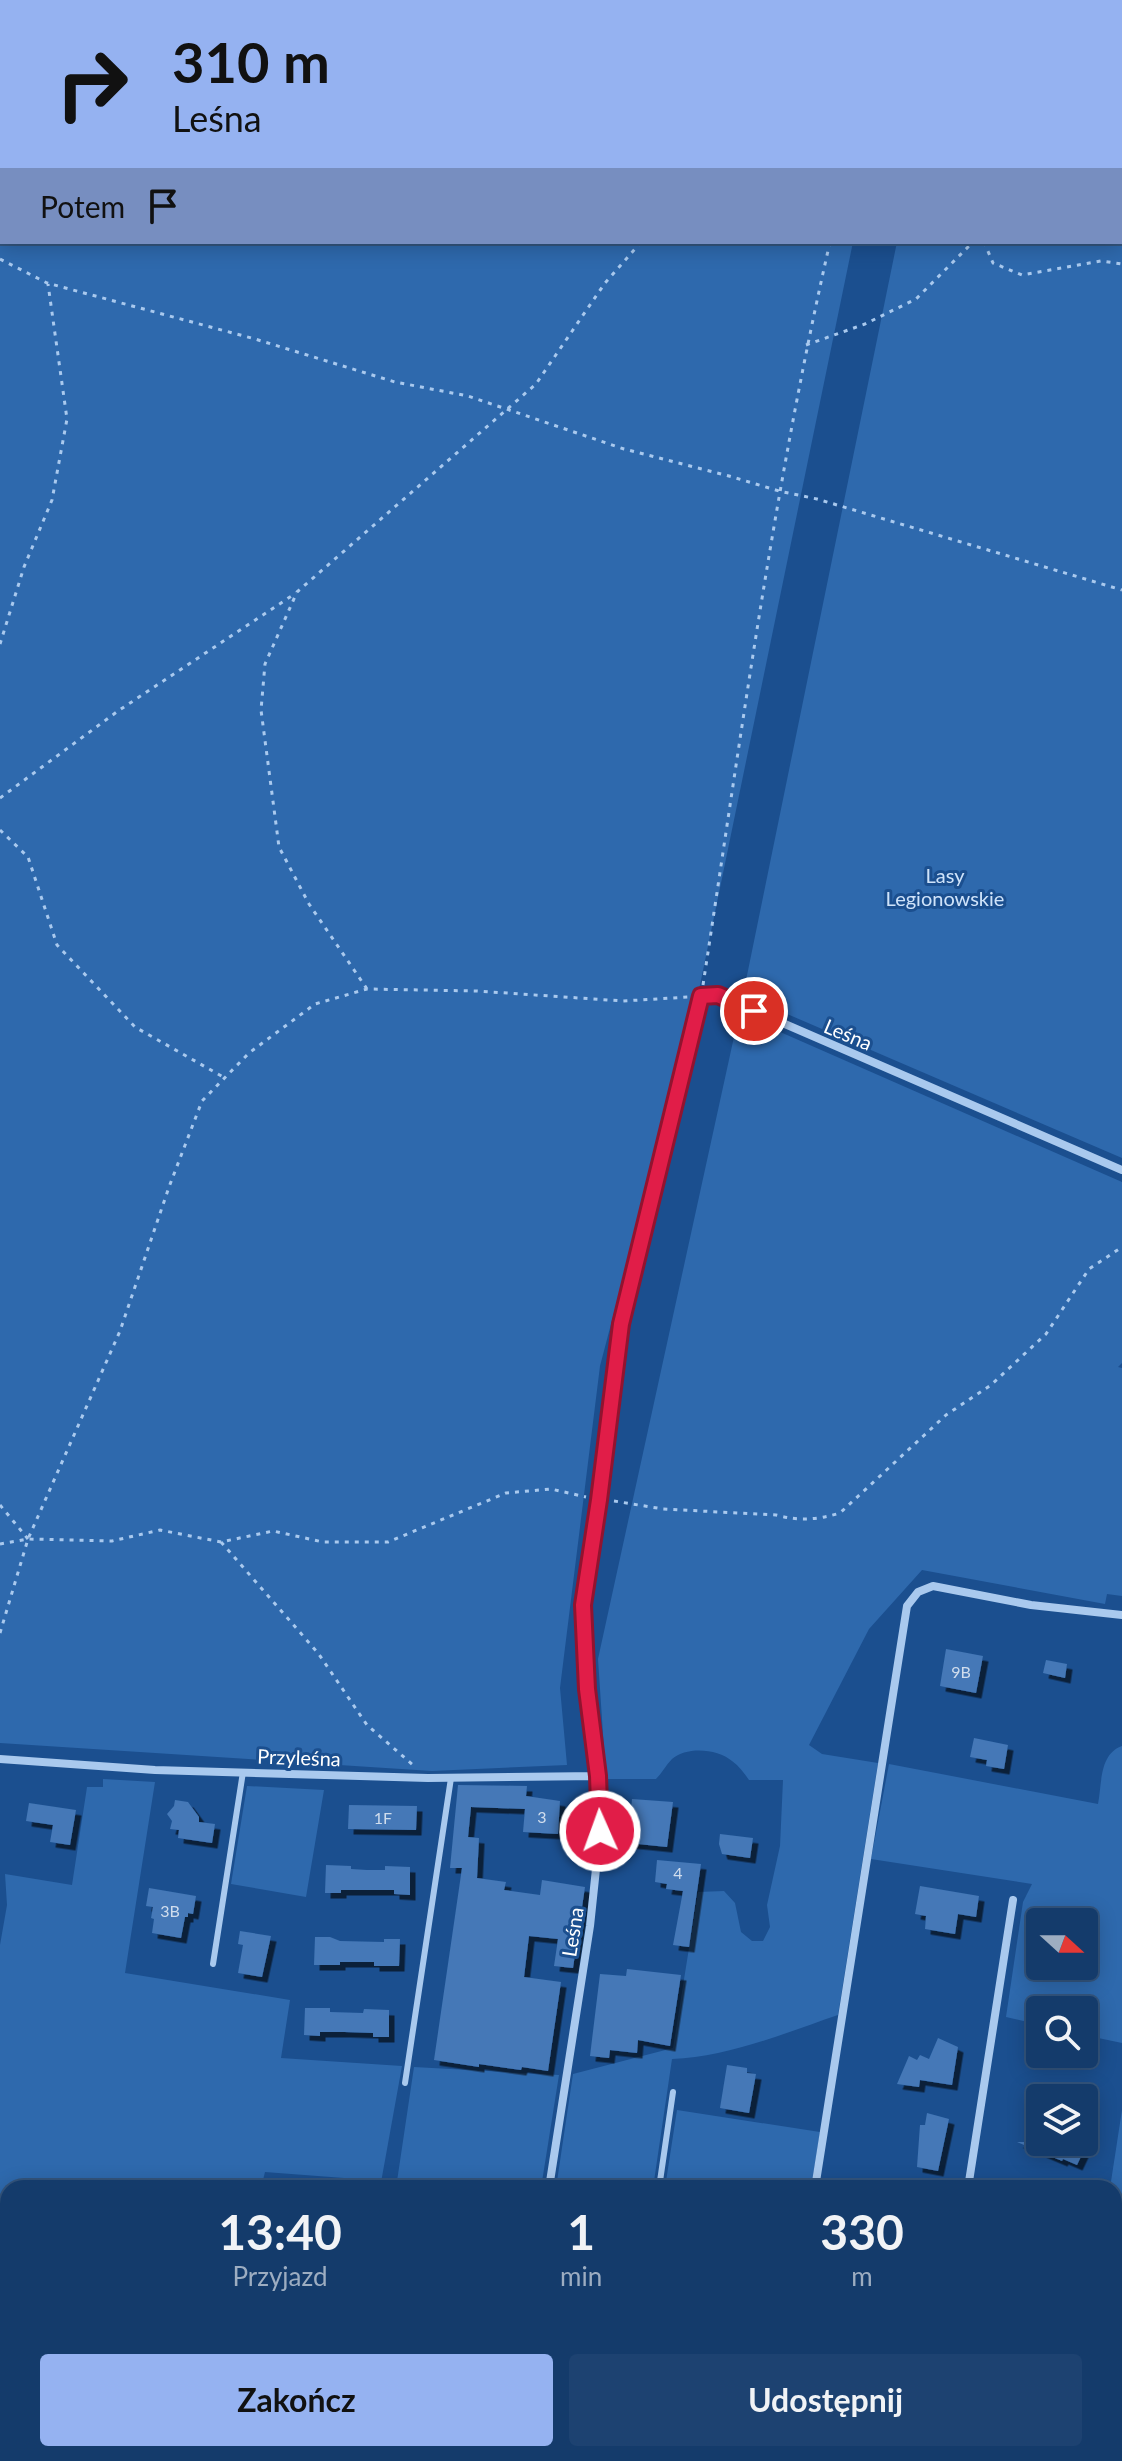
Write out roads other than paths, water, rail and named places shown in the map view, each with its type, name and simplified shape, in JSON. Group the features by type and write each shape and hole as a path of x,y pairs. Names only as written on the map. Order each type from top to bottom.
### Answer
{"street":[{"name":"Leśna","path":"550,2180 597,1881 600,1831 583,1605 621,1324 701,996 718,995 1122,1170"},
{"path":"816,2180 907,1606 918,1592 933,1586 1031,1605 1122,1615"},
{"name":"Przyleśna","path":"0,1759 155,1770 428,1778 598,1776"},
{"path":"969,2180 1013,1900"}],"lane":[{"path":"213,1964 243,1772"},
{"path":"405,2083 451,1778"},
{"path":"660,2180 673,2092"}],"park label":[{"name":"Lasy Legionowskie","path":"945,888"}]}
